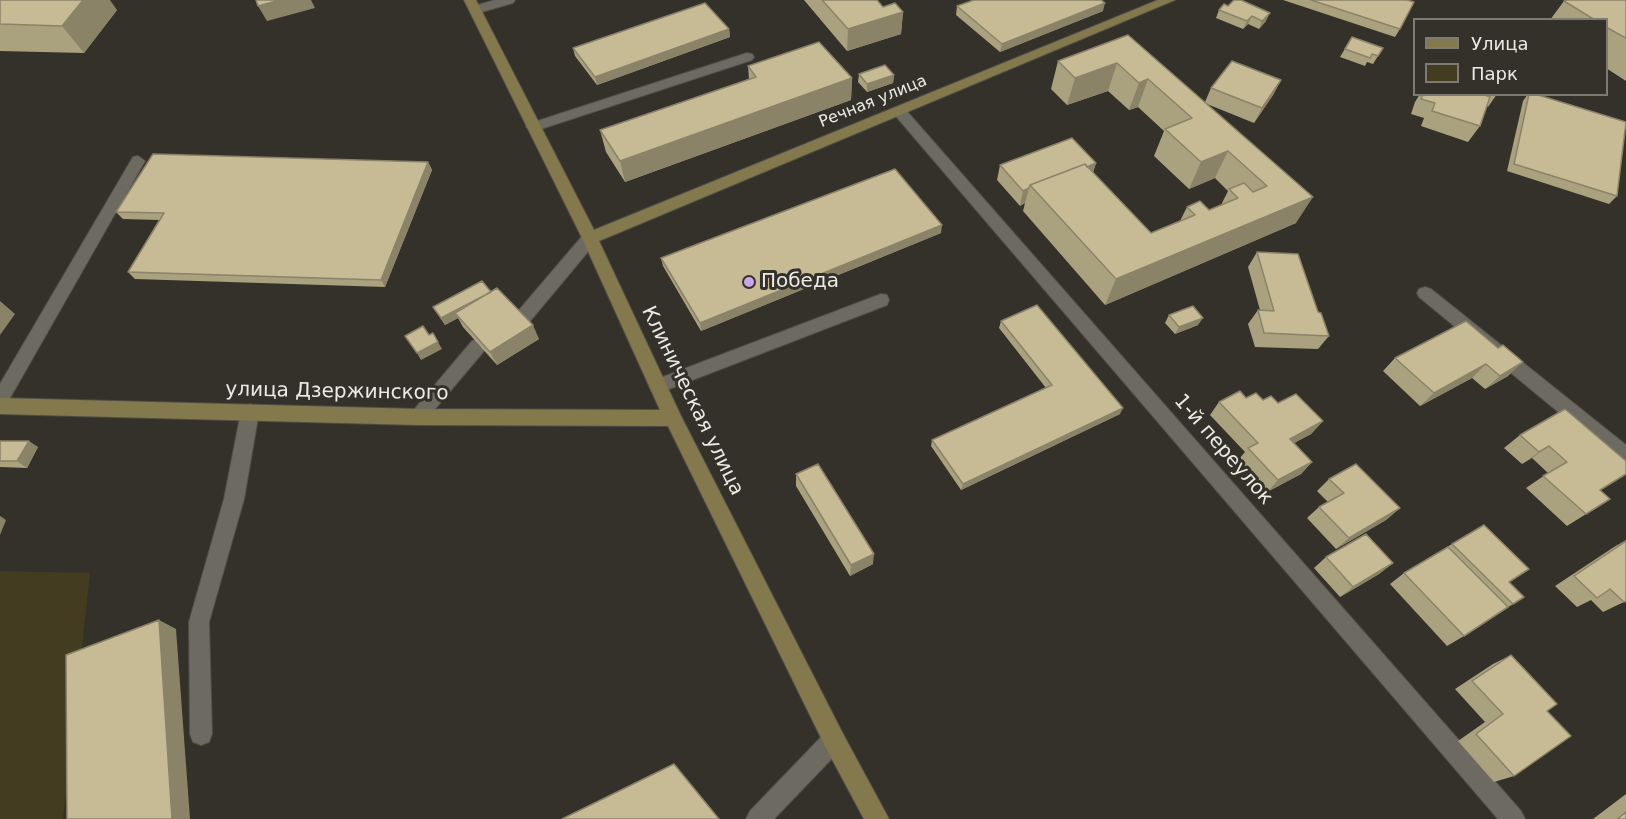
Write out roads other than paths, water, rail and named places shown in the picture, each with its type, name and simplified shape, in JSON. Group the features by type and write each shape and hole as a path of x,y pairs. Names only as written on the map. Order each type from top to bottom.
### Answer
{"street":[{"path":"472,5 509,0"},
{"name":"Речная улица","path":"590,238 1169,0"},
{"name":"Клиническая улица","path":"472,5 590,238 673,418 834,740 877,819"},
{"path":"533,127 747,57"},
{"name":"1-й переулок","path":"899,111 1513,819"},
{"path":"0,400 138,161"},
{"path":"520,321 590,238"},
{"path":"1425,293 1626,456"},
{"path":"658,386 882,300"},
{"path":"418,417 478,346"},
{"name":"улица Дзержинского","path":"0,406 418,417 673,418"},
{"path":"201,734 199,622 234,499 250,412"},
{"path":"758,819 834,740"}],"place":[{"name":"Победа","path":"749,282"}]}
